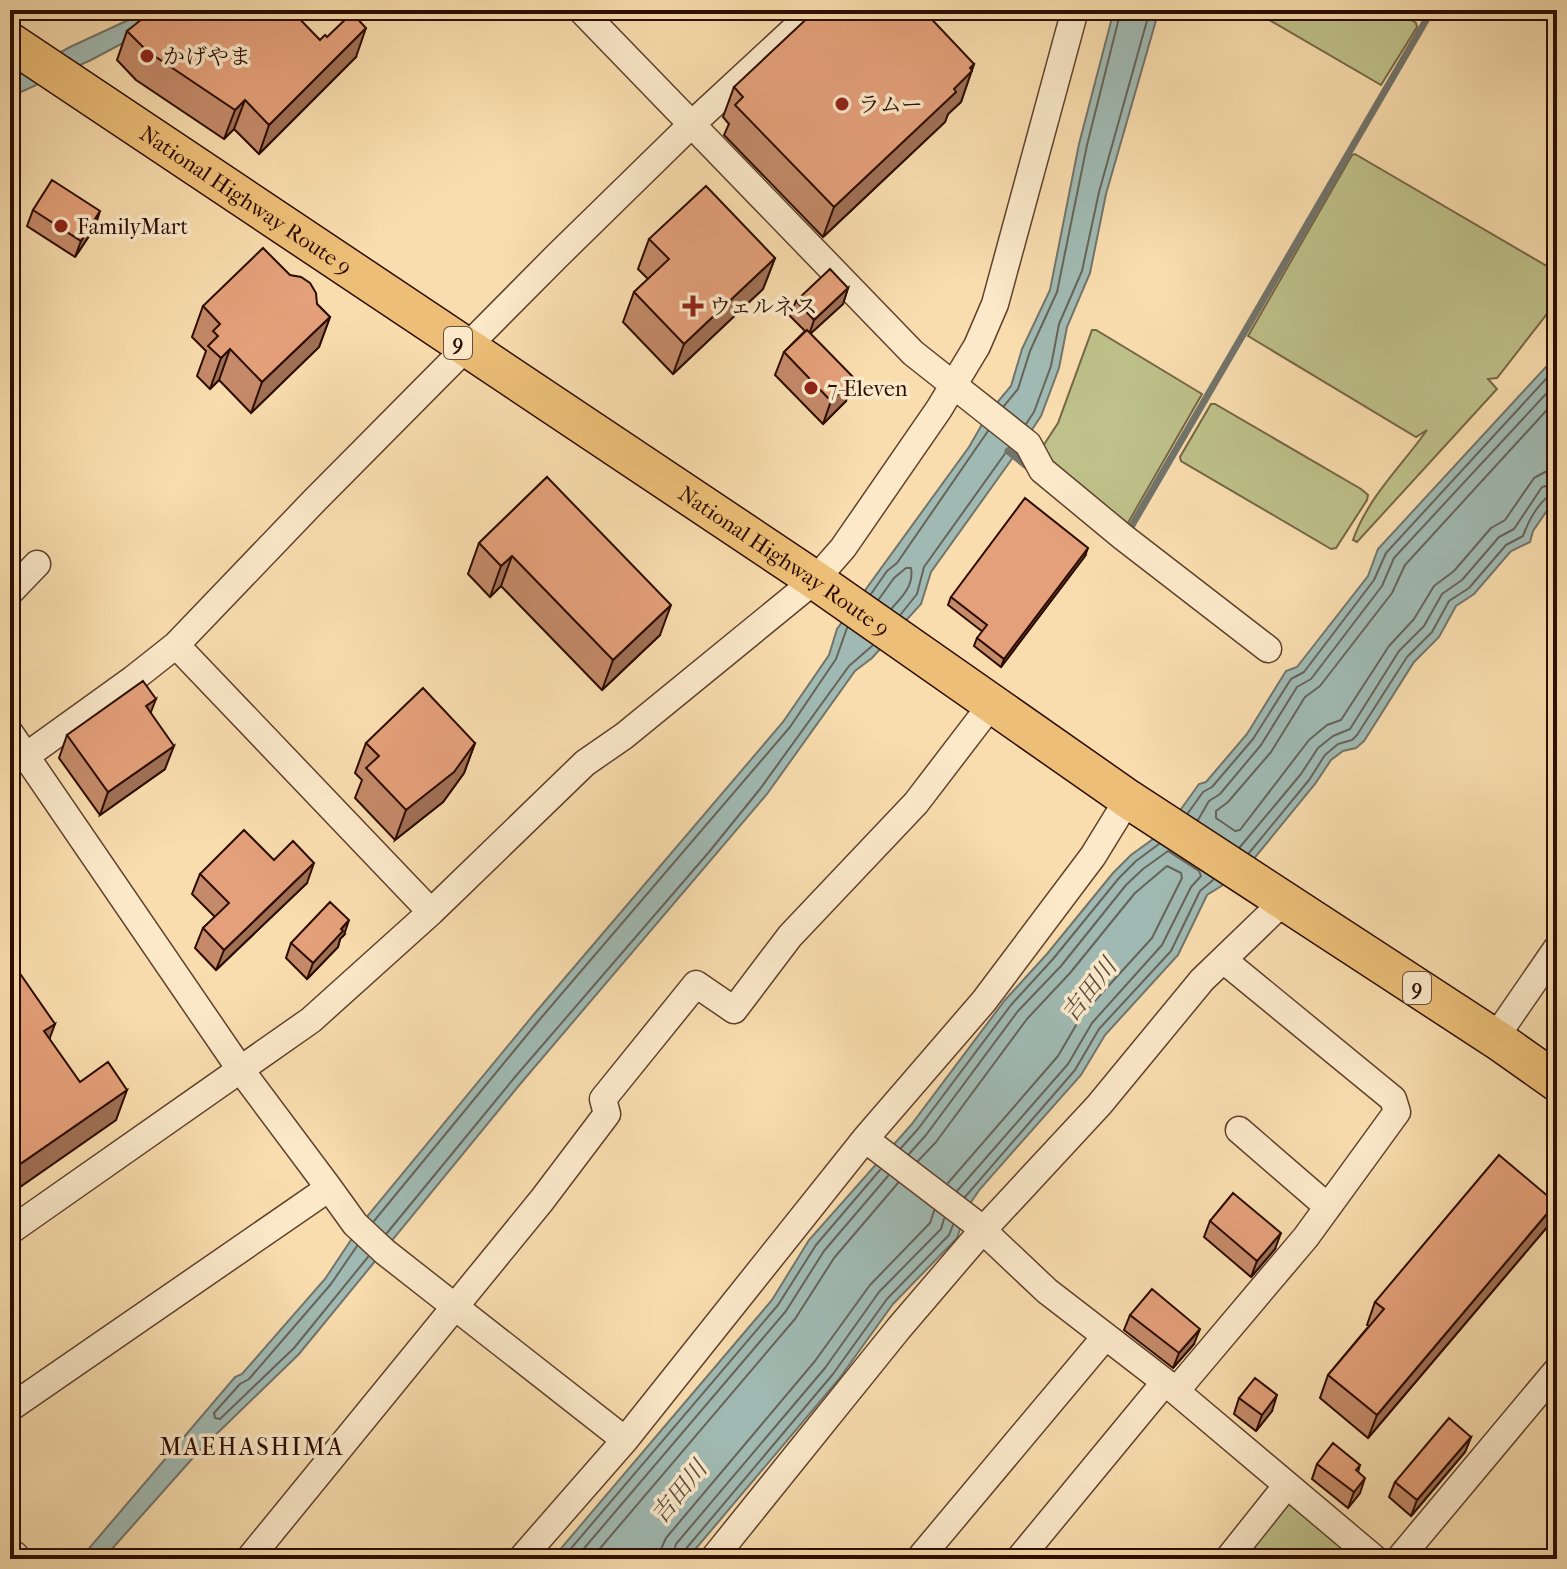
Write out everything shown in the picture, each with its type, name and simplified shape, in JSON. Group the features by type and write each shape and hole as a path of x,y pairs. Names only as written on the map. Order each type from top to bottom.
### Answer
{"highway":[{"name":"National Highway Route 9","path":"38,61 815,580 1135,804 1495,1038 1557,1082"}],"street":[{"path":"581,10 913,353 1025,441 1042,470 1268,649"},
{"path":"18,760 176,645 466,348 692,124 815,10"},
{"path":"10,1231 311,1020 431,912 585,763 624,736 815,580 843,548 954,386 977,346 995,304 1075,10"},
{"path":"10,592 37,564"},
{"path":"176,645 431,912"},
{"path":"249,1559 542,1200 607,1114 603,1099 696,984 734,1010 790,936 916,803 991,705"},
{"path":"10,733 18,760 355,1224 453,1307 625,1440"},
{"path":"521,1559 625,1440 865,1139 984,1001 1135,804"},
{"path":"713,1559 979,1227 1099,1105 1202,980 1279,899"},
{"path":"1495,1038 1557,948"},
{"path":"1019,1559 1328,1207 1395,1117 1396,1103 1232,967"},
{"path":"1239,1130 1328,1207"},
{"path":"865,1139 979,1227 1047,1291 1170,1387 1375,1559"},
{"path":"10,1408 329,1188"},
{"path":"919,1559 1105,1337"},
{"path":"1399,1559 1557,1370"},
{"path":"1228,1559 1287,1485"}],"green space":[{"path":"1252,10 1394,10 1416,23 1417,27 1381,85"},
{"path":"1355,154 1557,272 1557,301 1497,378 1488,379 1497,389 1357,542 1353,540 1367,510 1427,430 1416,437 1248,336"},
{"path":"1092,330 1202,394 1125,528 1051,467 1043,446 1058,423"},
{"path":"1211,404 1368,495 1336,548 1331,549 1181,461 1180,457"},
{"path":"1280,1501 1299,1503 1365,1559 1235,1559"}],"water":[{"path":"150,10 185,10 91,60 10,97 10,82 15,77 70,47"},
{"path":"1114,10 1159,10 1106,194 1090,273 1067,327 1059,368 1041,416 1025,440 990,411 1011,386 1022,349 1050,290 1079,144"},
{"path":"1557,355 1557,496 1533,531 1530,542 1511,551 1474,594 1456,606 1439,637 1414,662 1364,741 1331,760 1252,861 1171,823 1199,784 1206,782 1247,734 1286,671 1297,667 1368,576 1378,549"},
{"path":"988,414 1024,442 931,572 921,604 872,658 855,671 767,794 521,1083 299,1354 199,1451 103,1559 80,1559 235,1377 242,1374 325,1279 365,1219 535,1013 783,722 829,655 837,629 969,447"},
{"name":"吉田川","path":"1167,829 1239,875 1207,895 1178,955 1105,1035 1081,1075 980,1189 967,1208 957,1238 893,1304 839,1379 687,1559 552,1559 772,1300 809,1240 911,1125 1005,1000 1113,873 1131,855"}],"building":[{"path":"157,10 193,10 202,19 211,10 271,10 277,17 284,10 291,10 320,40 352,13 366,28 269,125 245,100 235,110 147,51 127,31"},
{"path":"816,10 923,10 974,64 970,68 972,71 954,89 956,92 834,207 735,105 743,97 734,87"},
{"path":"52,180 100,211 81,241 33,210"},
{"name":"ウェルネス","path":"706,186 775,258 684,344 634,292 669,259 649,239"},
{"path":"263,248 290,275 310,283 316,293 317,304 330,317 262,382 230,349 221,358 208,346 218,336 213,331 220,324 203,306"},
{"path":"830,269 848,288 814,320 796,301"},
{"path":"807,330 854,378 831,401 784,352"},
{"path":"547,477 671,605 613,660 512,556 501,566 479,543"},
{"path":"1025,498 1088,548 1004,659 977,638 987,625 951,597"},
{"path":"143,681 156,699 146,706 174,746 108,792 67,735"},
{"path":"423,688 475,743 454,772 406,810 366,768 379,756 366,743"},
{"path":"244,830 274,860 293,841 314,863 224,950 203,928 229,903 200,874"},
{"path":"330,902 349,920 341,929 343,931 313,963 291,943"},
{"path":"21,975 55,1024 44,1031 80,1082 108,1062 127,1090 10,1171 10,980"},
{"path":"1499,1155 1556,1203 1377,1415 1328,1375 1384,1309 1375,1302"},
{"path":"1233,1193 1281,1233 1257,1261 1210,1221"},
{"path":"1152,1289 1200,1329 1179,1353 1130,1315"},
{"path":"1255,1378 1277,1395 1262,1415 1239,1398"},
{"path":"1449,1418 1471,1437 1417,1500 1395,1482"},
{"path":"1333,1443 1360,1465 1356,1470 1365,1478 1354,1492 1317,1464"}],"waterway":[{"path":"1128,532 1432,10"},
{"path":"1008,451 1029,468"}],"place":[{"name":"かげやま","path":"147,56"},
{"name":"ラムー","path":"842,104"},
{"name":"FamilyMart","path":"61,226"},
{"name":"ウェルネス","path":"693,306"},
{"name":"7-Eleven","path":"811,388"}],"district":[{"name":"MAEHASHIMA","path":"252,1447"}]}
